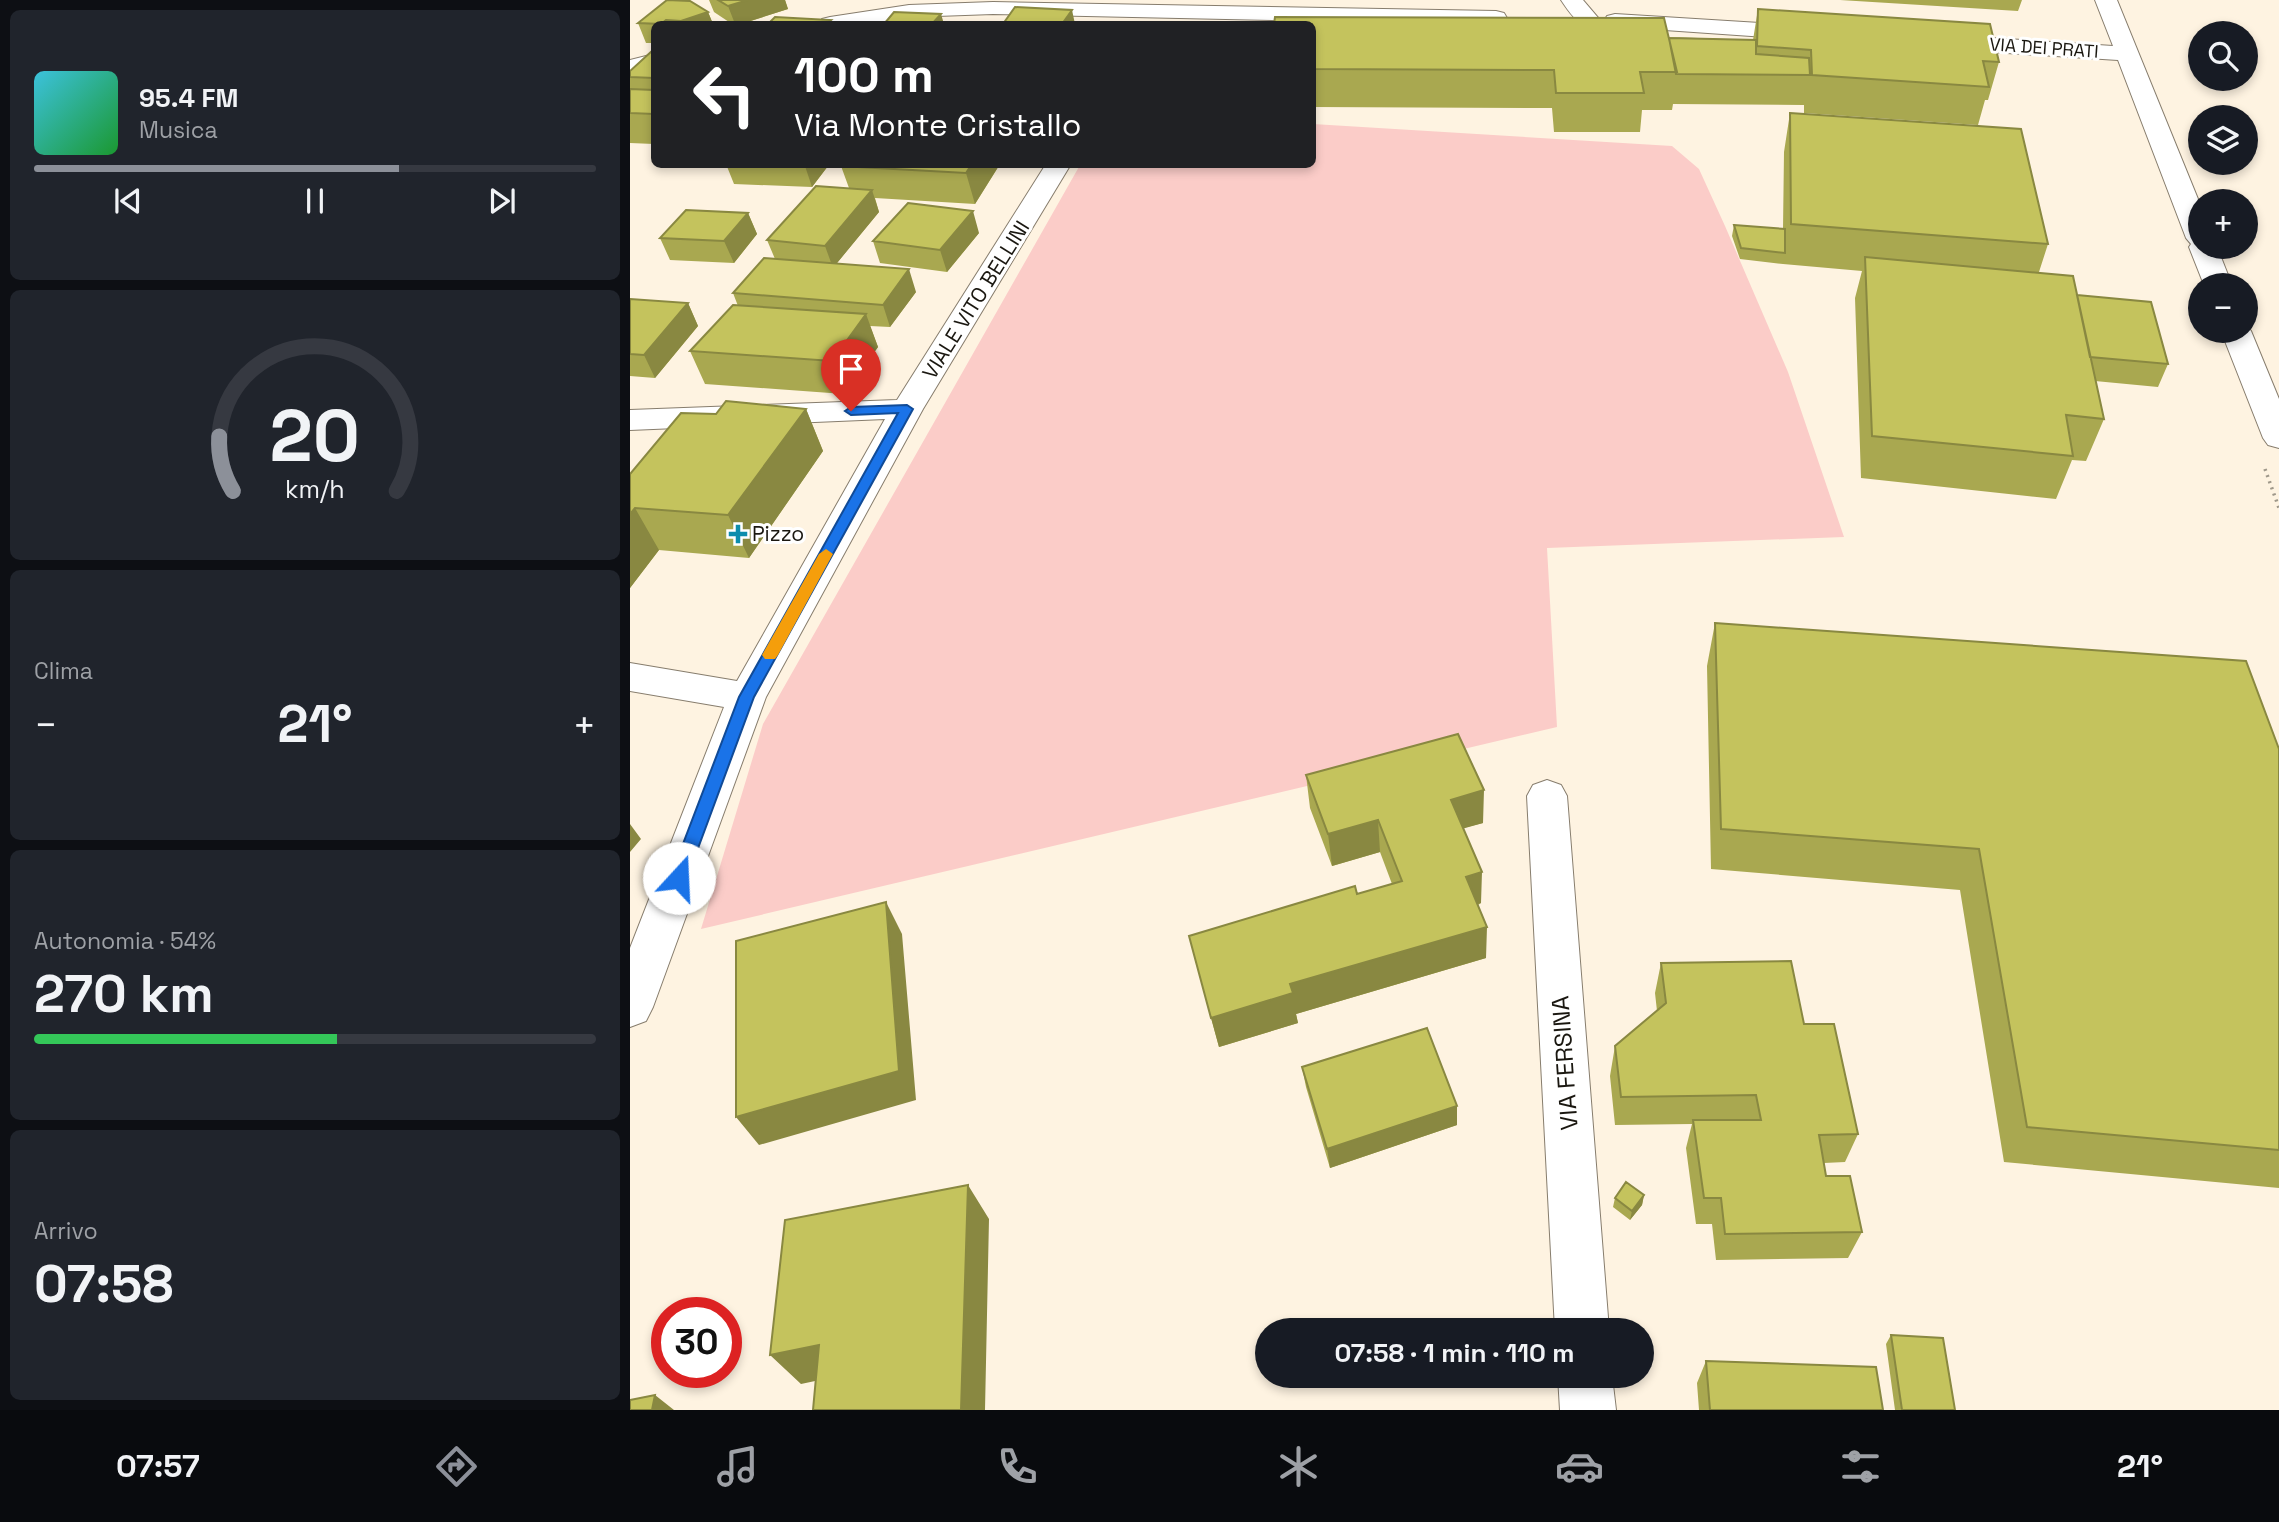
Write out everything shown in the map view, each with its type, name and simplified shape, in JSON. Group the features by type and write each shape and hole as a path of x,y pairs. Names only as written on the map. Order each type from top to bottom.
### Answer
{"street":[{"path":"1154,19 1201,0"},
{"path":"2106,0 2188,208"},
{"path":"848,21 909,11 996,4 1154,19 1519,19"},
{"path":"1567,10 1589,20 1823,34"},
{"name":"VIA DEI PRATI","path":"1919,41 2127,54"},
{"path":"630,67 651,62"},
{"name":"VIALE VITO BELLINI","path":"630,1007 747,697 907,409 1057,168"},
{"path":"2241,343 2279,438"},
{"path":"2246,343 2279,354"},
{"path":"630,420 907,409"},
{"path":"630,677 747,697"},
{"name":"VIA FERSINA","path":"1547,796 1581,1318"},
{"path":"1587,1388 1588,1410"}],"shaded area":[{"path":"1316,124 1672,146 1699,169 1725,226 1788,372 1844,537 1547,548 1557,727 701,929 763,724 1078,168 1316,168"}],"building":[{"path":"667,0 690,1 708,12 681,21 638,23"},
{"path":"718,0 748,0 728,6"},
{"path":"1015,7 1072,10 1064,21 1005,21"},
{"path":"1758,9 1990,24 1999,62 1983,61 1989,87 1812,75 1811,50 1757,46"},
{"path":"894,12 941,14 935,21 886,21"},
{"path":"775,17 831,20 830,21 771,21"},
{"path":"1275,17 1664,18 1677,72 1640,72 1644,93 1556,93 1554,70 1316,69 1316,21 1274,21"},
{"path":"1669,38 1756,40 1756,54 1809,58 1810,75 1676,74"},
{"path":"651,52 651,78 630,77 630,71"},
{"path":"630,89 651,90 651,114 630,113"},
{"path":"1790,113 2021,129 2048,244 1791,224"},
{"path":"877,168 969,168 966,173"},
{"path":"816,186 872,190 825,246 767,240"},
{"path":"908,203 973,211 940,250 873,241"},
{"path":"686,210 748,213 724,241 660,238"},
{"path":"1734,225 1785,229 1785,253 1741,248"},
{"path":"1865,257 2073,276 2104,419 2066,415 2073,456 1872,436"},
{"path":"764,258 909,269 883,305 733,293"},
{"path":"2077,295 2151,302 2168,364 2090,357"},
{"path":"630,299 688,303 644,355 630,354"},
{"path":"733,305 866,314 832,361 690,351"},
{"path":"726,401 806,409 728,515 635,508 630,514 630,474 681,413 716,414"},
{"path":"1715,623 2246,661 2279,749 2279,1150 2027,1127 1979,849 1721,829"},
{"path":"1458,734 1484,790 1451,800 1482,872 1466,877 1487,927 1290,984 1293,993 1211,1018 1189,936 1355,886 1357,894 1402,881 1378,820 1328,834 1306,775"},
{"path":"886,902 899,1071 736,1117 736,941"},
{"path":"1791,961 1804,1024 1834,1024 1858,1134 1819,1135 1826,1176 1850,1176 1862,1232 1725,1234 1721,1198 1704,1198 1693,1120 1761,1120 1756,1095 1621,1097 1615,1046 1666,1003 1661,963"},
{"path":"1427,1028 1457,1106 1327,1149 1302,1067"},
{"path":"1626,1182 1644,1195 1632,1211 1615,1198"},
{"path":"968,1185 961,1410 813,1410 819,1345 770,1355 785,1220"},
{"path":"1891,1335 1943,1338 1955,1410 1902,1410"},
{"path":"1706,1361 1876,1367 1883,1410 1710,1410"},
{"path":"655,1395 652,1410 630,1410 630,1400"}],"slow traffic":[{"path":"770,655 826,554"}],"place":[{"name":"Pizzo","path":"738,534"}],"route":[{"path":"679,878 747,697 907,409 851,411"}]}
